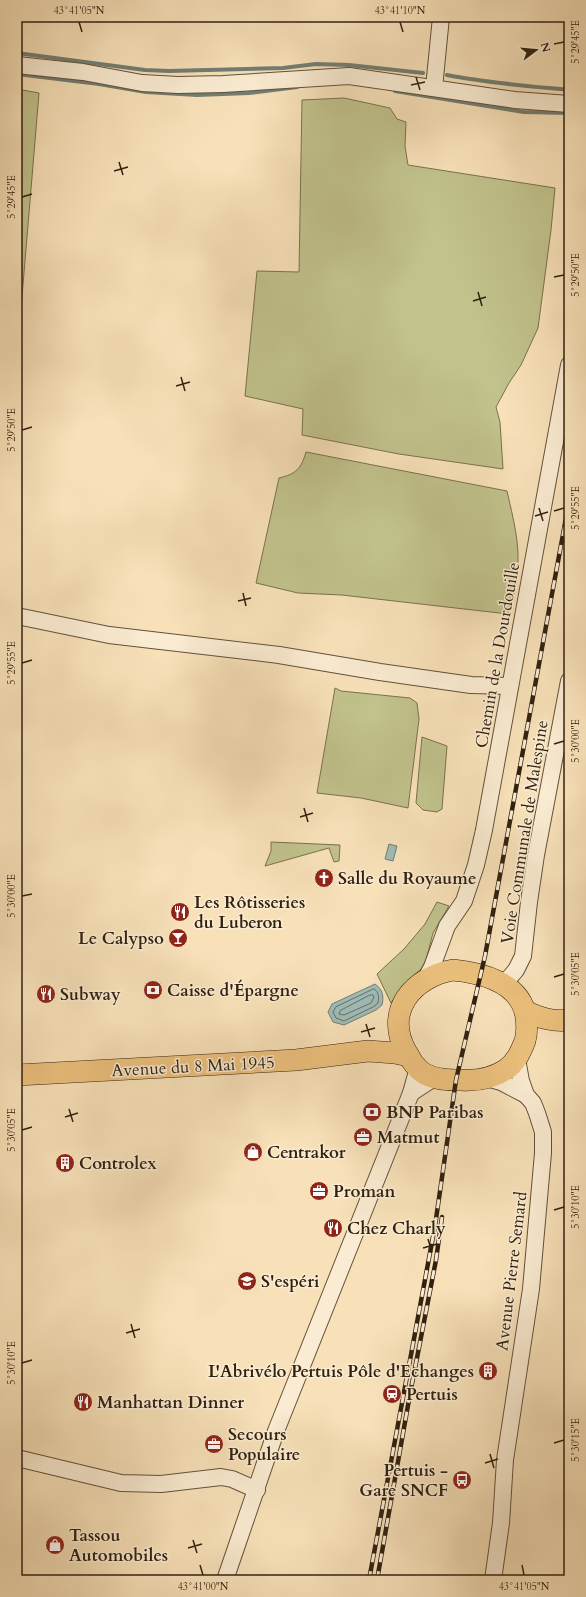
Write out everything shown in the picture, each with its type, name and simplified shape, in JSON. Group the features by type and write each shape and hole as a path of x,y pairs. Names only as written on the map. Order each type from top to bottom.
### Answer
{"main road":[{"path":"368,1051 384,1038 398,1020 404,1003 425,980 435,975 453,970 487,977 504,984 516,995 525,1011 527,1028 526,1038 520,1054"},
{"path":"525,1011 546,1019 564,1021"},
{"path":"398,1020 402,1045 420,1067 470,1081 488,1078 505,1070 538,1035 564,1021"},
{"name":"Avenue du 8 Mai 1945","path":"17,1075 296,1060 368,1051 395,1053 420,1067"}],"street":[{"path":"434,88 441,17"},
{"path":"17,65 83,72 142,83 178,85 223,84 349,76 515,100 569,104"},
{"name":"Chemin de la Dourdouille","path":"425,980 432,967 447,926 464,901 476,865 484,830 569,365"},
{"path":"17,616 109,635 279,655 380,672 471,685 510,686"},
{"name":"Voie Communale de Malespine","path":"504,984 516,970 523,956 536,855 569,681"},
{"path":"440,944 453,970"},
{"name":"Avenue Pierre Semard","path":"494,1577 501,1523 505,1460 531,1289 543,1153 543,1132 533,1104 526,1095 521,1081 520,1054"},
{"path":"225,1580 279,1424 420,1067"},
{"name":"Avenue Pierre Semard","path":"488,1078 507,1084 526,1095"},
{"path":"17,1458 121,1483 161,1484 221,1477 232,1479 257,1490"}],"green space":[{"path":"17,89 39,93 17,357"},
{"path":"344,98 390,108 397,119 406,122 405,146 408,165 555,188 538,328 521,365 496,407 500,422 503,469 399,454 302,435 303,409 245,396 257,271 299,272 302,100"},
{"path":"306,452 507,491 516,532 518,553 516,584 508,614 342,595 298,593 256,583 279,478 290,475 297,470 302,463"},
{"path":"335,688 341,691 410,698 417,703 419,719 408,808 361,798 317,793"},
{"path":"422,737 447,746 442,809 437,812 423,810 416,803"},
{"path":"271,842 340,845 339,861 334,862 329,848 265,866 271,851"},
{"path":"437,902 449,906 433,933 426,960 421,969 403,985 391,1003 377,974 404,949 425,924"}],"water":[{"path":"389,844 397,846 393,861 385,859"},
{"path":"375,984 382,993 382,1005 376,1010 344,1025 333,1022 328,1012 332,1004"}],"waterway":[{"path":"17,53 145,70 169,71 283,68 316,64 349,65 423,73"},
{"path":"17,74 99,84 146,92 197,95 249,93 297,87"},
{"path":"447,75 492,82 569,90"},
{"path":"395,91 524,112 569,113"}],"railway":[{"path":"369,1580 435,1226 456,1080 485,956 569,502"},
{"path":"377,1580 410,1394 436,1260 442,1217"}],"place":[{"name":"Salle du Royaume","path":"324,878"},
{"name":"Les Rôtisseries du Luberon","path":"180,912"},
{"name":"Le Calypso","path":"178,938"},
{"name":"Caisse d'Épargne","path":"153,990"},
{"name":"Subway","path":"46,994"},
{"name":"BNP Paribas","path":"372,1112"},
{"name":"Matmut","path":"363,1137"},
{"name":"Centrakor","path":"253,1152"},
{"name":"Controlex","path":"65,1163"},
{"name":"Proman","path":"319,1191"},
{"name":"Chez Charly","path":"333,1228"},
{"name":"S'espéri","path":"247,1281"},
{"name":"L'Abrivélo Pertuis Pôle d'Echanges","path":"488,1371"},
{"name":"Pertuis","path":"392,1394"},
{"name":"Manhattan Dinner","path":"83,1402"},
{"name":"Secours Populaire","path":"214,1444"},
{"name":"Pertuis - Gare SNCF","path":"462,1480"},
{"name":"Tassou Automobiles","path":"55,1545"}]}
